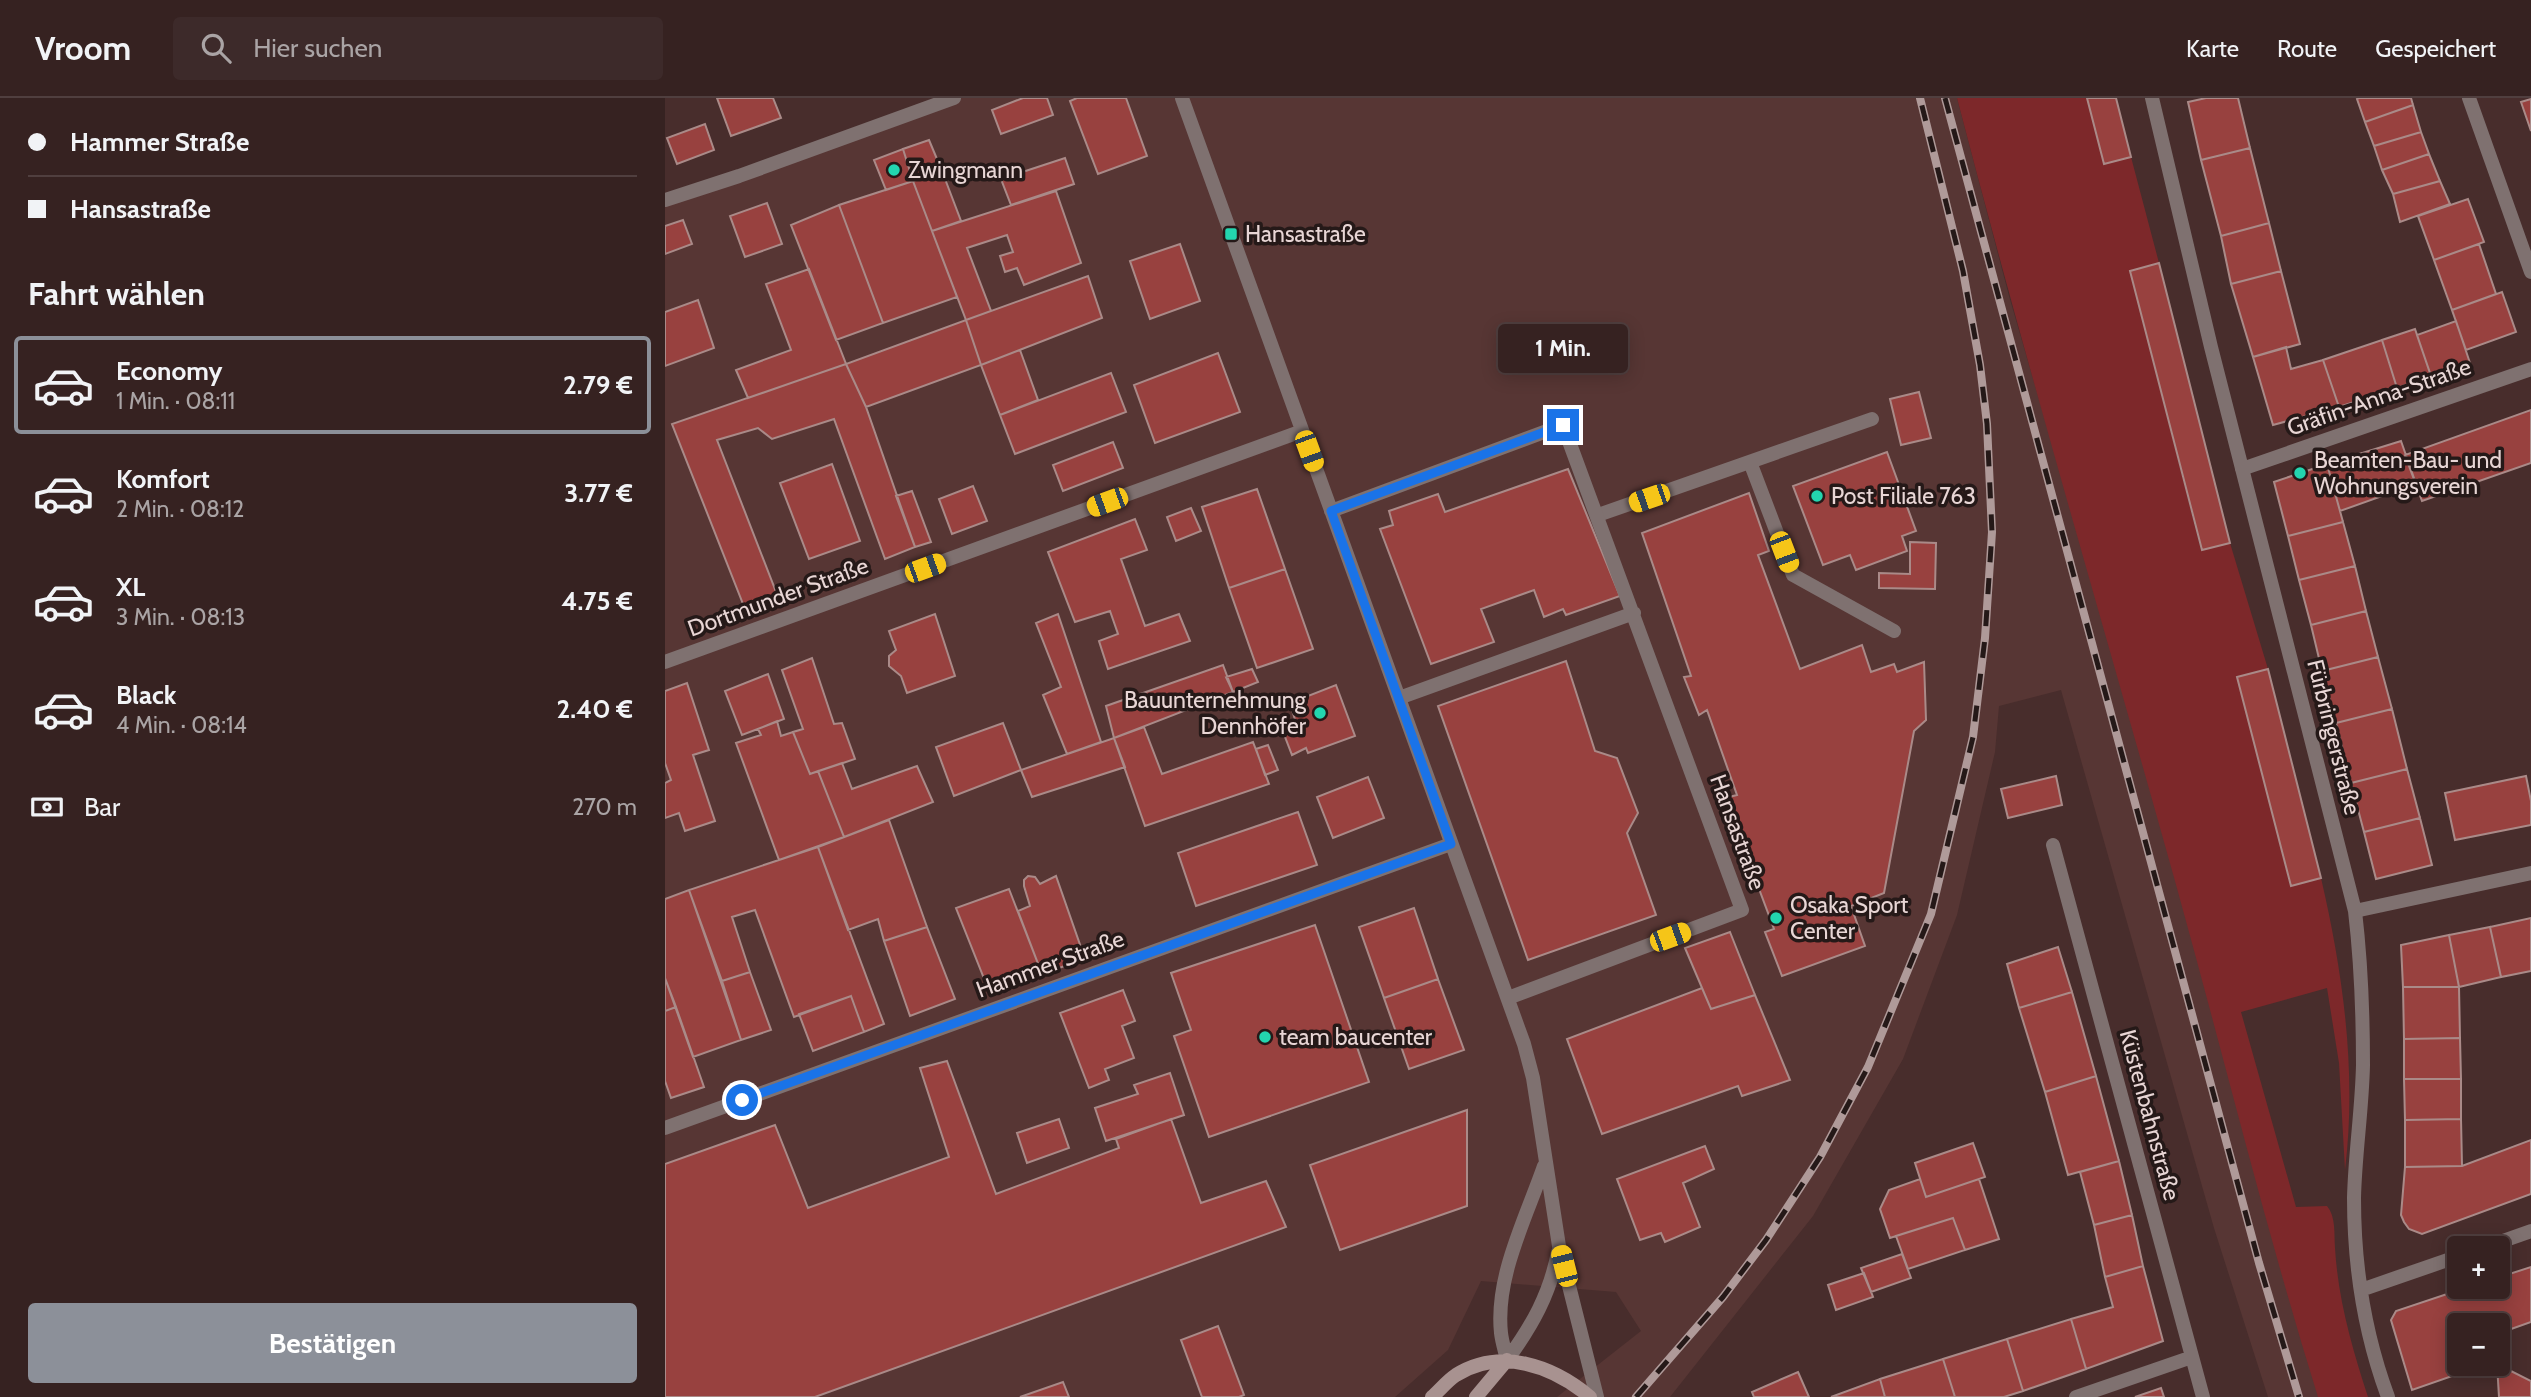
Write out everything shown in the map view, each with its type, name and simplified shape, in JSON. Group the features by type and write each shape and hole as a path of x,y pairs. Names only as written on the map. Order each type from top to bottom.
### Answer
{"main road":[{"path":"1476,1397 1507,1360"},
{"path":"1432,1397 1456,1375 1480,1364 1507,1360 1555,1372 1590,1397"}],"street":[{"path":"665,200 954,98"},
{"path":"1182,98 1509,998 1533,1079 1559,1246 1597,1397"},
{"name":"Fürbringerstraße","path":"2152,98 2242,469 2355,911 2361,965 2363,1052 2354,1197 2361,1290 2379,1372 2388,1397"},
{"path":"2469,98 2531,272"},
{"name":"Gräfin-Anna-Straße","path":"2242,469 2531,369"},
{"path":"1598,515 1872,419"},
{"name":"Hansastraße","path":"1331,511 1563,425 1634,613 1742,910 1509,998"},
{"name":"Dortmunder Straße","path":"665,662 1302,431"},
{"path":"1750,462 1793,575 1894,631"},
{"path":"1399,698 1634,613"},
{"name":"Hammer Straße","path":"665,1128 1451,844"},
{"name":"Küstenbahnstraße","path":"2053,845 2203,1397"},
{"path":"2355,911 2531,873"},
{"path":"1507,1360 1501,1333 1503,1293 1511,1258 1545,1164"},
{"path":"2510,1238 2531,1231"},
{"path":"1507,1360 1528,1332 1543,1305 1552,1283 1559,1246"},
{"path":"2361,1290 2447,1260"},
{"path":"2076,1397 2192,1357"}],"shaded area":[{"name":"Hansastraße","path":"954,98 1957,98 2009,296 2282,1232 2359,1397 2268,1397 2214,1228 2061,690 1999,706 1995,752 1957,915 1903,1059 1813,1216 1670,1397 1557,1397 1641,1331 1616,1292 1481,1281 1448,1350 1395,1397 665,1397 665,200"},
{"path":"1957,98 2087,98 2104,164 2131,157 2159,263 2130,271 2201,550 2230,543 2268,669 2238,678 2290,885 2321,878 2336,950 2348,1060 2345,1170 2339,1063 2327,988 2241,1012 2296,1207 2327,1206 2332,1215 2343,1305 2368,1397 2318,1397 2262,1204"}],"building":[{"path":"717,98 773,98 781,118 731,136"},
{"path":"1023,98 1047,98 1053,115 1001,134 992,110"},
{"path":"1077,98 1126,98 1147,156 1098,174 1070,101"},
{"path":"2087,98 2116,98 2131,157 2104,164"},
{"path":"2206,98 2238,98 2250,148 2201,160 2188,102"},
{"path":"2411,98 2413,105 2365,122 2357,99"},
{"path":"2531,99 2531,131 2521,102"},
{"path":"2413,105 2421,132 2374,146 2365,122"},
{"path":"705,124 714,150 677,164 667,138"},
{"path":"2421,132 2429,154 2382,170 2374,146"},
{"path":"929,140 942,171 913,181 903,149"},
{"path":"2250,148 2269,223 2221,236 2201,160"},
{"name":"Zwingmann","path":"903,149 913,181 886,190 874,160"},
{"path":"2429,154 2440,181 2393,194 2382,170"},
{"path":"1065,158 1074,184 1011,205 1001,179"},
{"path":"942,171 961,221 932,231 913,181"},
{"path":"913,181 957,297 883,323 839,205"},
{"path":"2440,181 2450,204 2400,222 2393,194"},
{"path":"1056,191 1081,263 1024,285 1017,268 1005,272 1000,256 1013,252 1007,235 967,248 991,311 966,320 932,231"},
{"path":"2468,199 2484,242 2434,260 2418,216"},
{"path":"767,203 782,244 745,257 730,216"},
{"path":"839,205 883,323 836,340 791,225"},
{"path":"683,220 692,244 665,254 665,226"},
{"path":"2269,223 2281,271 2231,284 2221,236"},
{"path":"1180,244 1200,301 1150,319 1130,261"},
{"path":"2479,244 2496,294 2452,310 2434,260"},
{"path":"2159,263 2230,543 2202,550 2130,271"},
{"path":"809,269 846,364 748,398 736,370 791,350 766,284"},
{"path":"2281,271 2300,344 2253,357 2231,284"},
{"path":"1088,276 1102,318 981,365 966,320"},
{"path":"2502,292 2516,332 2466,350 2452,310"},
{"path":"698,300 714,348 665,366 665,312"},
{"path":"966,320 981,365 866,407 846,364"},
{"path":"2456,321 2470,363 2431,376 2417,335"},
{"path":"2415,329 2431,376 2397,388 2382,340"},
{"path":"2382,340 2397,388 2339,407 2323,360"},
{"path":"2286,347 2291,369 2323,360 2339,407 2273,425 2253,357"},
{"path":"1020,350 1038,400 1000,415 981,365"},
{"path":"1218,353 1240,412 1155,443 1134,385"},
{"path":"846,364 866,407 915,547 885,559 834,419 772,439 758,428 717,440 778,597 745,609 672,424"},
{"path":"1111,373 1126,412 1015,454 1000,415"},
{"path":"1919,392 1931,438 1901,445 1890,399"},
{"path":"2531,410 2531,463 2422,501 2405,455"},
{"path":"2401,441 2416,484 2340,511 2327,464"},
{"path":"1113,442 1123,468 1063,491 1053,465"},
{"path":"1887,452 1916,531 1902,536 1907,551 1856,570 1850,555 1823,565 1793,486"},
{"path":"832,464 860,541 809,559 780,483"},
{"path":"2327,464 2343,522 2288,536 2274,482"},
{"path":"1568,469 1620,596 1566,615 1563,609 1544,617 1534,590 1481,609 1494,642 1431,664 1380,529 1393,525 1389,511 1438,494 1445,512"},
{"path":"973,486 987,521 952,534 939,499"},
{"path":"1257,489 1285,569 1229,588 1202,507"},
{"path":"912,491 931,542 915,547 896,496"},
{"path":"1749,493 1769,551 1758,555 1800,669 1862,645 1871,672 1894,664 1897,672 1924,662 1926,720 1914,731 1884,893 1851,906 1865,946 1782,976 1765,932 1774,929 1725,798 1737,795 1707,710 1699,715 1684,677 1691,676 1642,533"},
{"path":"1191,508 1201,531 1176,541 1167,517"},
{"path":"1135,519 1147,550 1121,559 1145,626 1179,614 1190,641 1108,669 1099,641 1118,634 1110,611 1075,622 1048,552"},
{"path":"2343,522 2355,566 2299,580 2288,536"},
{"path":"1910,542 1936,543 1935,589 1879,588 1879,573 1910,574"},
{"path":"2355,566 2366,611 2311,625 2299,580"},
{"path":"1285,569 1313,649 1257,668 1229,588"},
{"path":"2366,611 2378,657 2322,671 2311,625"},
{"path":"935,614 955,676 907,693 901,676 889,666 889,656 896,650 889,631"},
{"path":"1058,614 1101,742 1067,754 1043,695 1061,687 1036,623"},
{"path":"2378,657 2392,709 2336,723 2322,671"},
{"path":"812,658 834,724 842,723 855,759 810,774 793,732 803,729 782,670"},
{"path":"1566,661 1595,751 1617,758 1638,813 1627,833 1656,915 1528,960 1438,706"},
{"path":"1223,665 1233,692 1114,738 1106,706"},
{"path":"1252,669 1258,682 1233,692 1226,677"},
{"path":"2268,669 2321,878 2291,886 2237,677"},
{"path":"768,674 784,719 742,735 725,691"},
{"path":"687,683 709,750 693,755 715,821 685,831 679,813 665,818 665,783 671,780 665,763 665,691"},
{"name":"Bauunternehmung Dennhöfer","path":"1336,685 1355,736 1308,753 1306,748 1292,755 1282,729 1296,723 1290,703"},
{"path":"2392,709 2407,769 2351,783 2336,723"},
{"path":"777,721 781,736 793,732 810,774 818,771 844,837 779,860 736,743 761,735 758,729"},
{"path":"1003,723 1021,770 954,796 936,747"},
{"path":"1144,727 1162,774 1253,742 1269,784 1145,826 1114,738"},
{"path":"1114,738 1125,767 1032,797 1021,770"},
{"path":"1268,745 1278,770 1265,775 1256,749"},
{"path":"842,763 852,789 917,766 933,802 844,837 818,771"},
{"path":"2407,769 2420,818 2364,832 2351,783"},
{"path":"2056,776 2062,805 2008,818 2001,789"},
{"path":"2526,776 2531,801 2531,825 2455,840 2445,793"},
{"path":"1368,777 1384,818 1333,838 1317,797"},
{"path":"1298,812 1317,865 1196,906 1178,853"},
{"path":"2420,818 2432,865 2376,879 2364,832"},
{"path":"889,820 927,927 884,941 878,919 848,930 818,847"},
{"path":"818,847 884,1024 864,1032 851,996 794,1017 755,910 732,917 750,972 722,981 689,890"},
{"path":"1028,876 1035,877 1040,884 1056,876 1085,959 1042,974 1018,911 1030,906 1024,886 1024,880"},
{"path":"1009,889 1042,974 989,991 956,908"},
{"path":"689,890 741,1040 693,1057 665,978 665,899"},
{"path":"1414,908 1438,979 1384,998 1359,927"},
{"path":"2531,918 2531,971 2501,977 2490,927"},
{"path":"1315,925 1369,1082 1209,1137 1174,1036 1191,1030 1171,973"},
{"path":"927,927 955,999 910,1016 884,941"},
{"path":"2490,927 2501,977 2459,987 2449,935"},
{"path":"1730,932 1755,995 1711,1009 1685,948"},
{"path":"2449,935 2459,987 2403,987 2401,945"},
{"path":"2058,947 2072,992 2019,1008 2007,964"},
{"path":"750,972 771,1030 741,1040 722,981"},
{"path":"665,978 676,1007 665,1011"},
{"path":"1438,979 1464,1050 1409,1069 1384,998"},
{"path":"2403,987 2459,987 2460,1038 2404,1039"},
{"path":"1702,988 1711,1009 1755,995 1790,1080 1742,1096 1738,1086 1602,1134 1567,1039"},
{"path":"1123,990 1135,1021 1122,1026 1134,1058 1105,1069 1109,1080 1089,1088 1060,1013"},
{"path":"2072,992 2096,1076 2045,1092 2019,1008"},
{"path":"851,996 864,1032 813,1051 799,1014"},
{"path":"676,1007 704,1087 671,1098 665,1081 665,1011"},
{"path":"2460,1038 2461,1079 2404,1079 2404,1039"},
{"path":"947,1061 996,1194 1119,1148 1116,1139 1171,1119 1201,1203 1266,1181 1286,1227 815,1397 665,1397 665,1164 775,1125 808,1208 949,1157 920,1068"},
{"path":"1170,1073 1184,1115 1106,1141 1095,1108 1138,1094 1134,1085"},
{"path":"2096,1076 2119,1161 2068,1175 2045,1092"},
{"path":"2404,1079 2461,1079 2461,1119 2405,1120"},
{"path":"1467,1110 1467,1206 1340,1250 1310,1165"},
{"path":"1059,1119 1069,1148 1027,1163 1017,1133"},
{"path":"2461,1119 2462,1166 2405,1167 2405,1120"},
{"path":"2531,1140 2531,1194 2422,1234 2409,1229 2404,1222 2401,1215 2405,1167 2462,1166"},
{"path":"1973,1143 1985,1177 1926,1197 1915,1163"},
{"path":"1705,1146 1714,1169 1683,1183 1700,1227 1665,1242 1661,1233 1640,1240 1617,1179"},
{"path":"2119,1161 2132,1215 2094,1225 2080,1172"},
{"path":"1920,1179 1926,1197 1979,1179 1999,1239 1965,1250 1953,1218 1890,1238 1880,1209 1889,1190"},
{"path":"2132,1215 2143,1266 2105,1277 2094,1225"},
{"path":"1953,1218 1965,1250 1908,1269 1896,1236"},
{"path":"1902,1254 1911,1278 1871,1292 1861,1268"},
{"path":"2143,1266 2163,1341 2086,1369 2071,1319 2113,1307 2105,1277"},
{"path":"2531,1267 2531,1322 2510,1329 2510,1313 2447,1313 2447,1376 2452,1376 2412,1390 2391,1320 2396,1311 2447,1294 2447,1299 2510,1299 2510,1274"},
{"path":"1864,1273 1873,1297 1836,1310 1828,1285"},
{"path":"2071,1319 2086,1369 2023,1391 2007,1339"},
{"path":"1218,1326 1244,1395 1239,1397 1202,1397 1181,1340"},
{"path":"2007,1339 2023,1391 2004,1397 1955,1397 1943,1359"},
{"path":"1943,1359 1955,1397 1885,1397 1880,1379"},
{"path":"2510,1370 2531,1381 2531,1397 2499,1397 2498,1376 2510,1376"},
{"path":"1798,1372 1809,1397 1754,1397 1752,1392"},
{"path":"1880,1379 1885,1397 1831,1397"},
{"path":"1063,1382 1069,1397 1020,1397"},
{"path":"2161,1388 2164,1397 2135,1397"}],"railway":[{"path":"1636,1397 1723,1297 1766,1240 1820,1157 1868,1067 1931,914 1973,737 1985,638 1992,532 1987,424 1980,365 1963,271 1920,98"},
{"path":"1945,98 2259,1263 2299,1397"}],"place":[{"name":"Zwingmann","path":"894,170"},
{"name":"Hansastraße","path":"1231,234"},
{"name":"Beamten-Bau- und Wohnungsverein","path":"2300,473"},
{"name":"Post Filiale 763","path":"1817,496"},
{"name":"Bauunternehmung Dennhöfer","path":"1320,713"},
{"name":"Osaka Sport Center","path":"1776,918"},
{"name":"team baucenter","path":"1265,1037"}],"route":[{"path":"742,1100 1451,844 1331,511 1563,425"}]}
